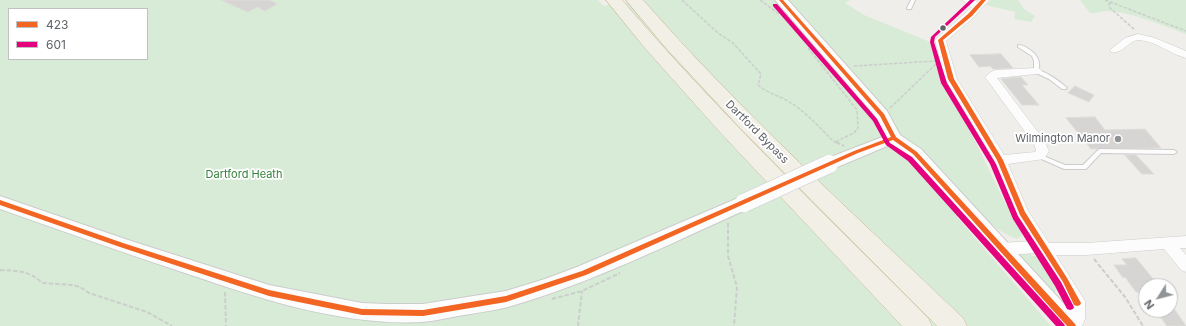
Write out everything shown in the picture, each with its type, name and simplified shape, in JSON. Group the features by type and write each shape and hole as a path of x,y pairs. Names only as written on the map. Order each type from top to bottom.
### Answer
{"highway":[{"name":"Dartford Bypass","path":"614,0 641,34 718,119 920,326"},
{"name":"Dartford Bypass","path":"634,0 687,60 760,136 954,326"}],"street":[{"path":"781,0 882,115 894,138 915,153 1072,326 1077,319 1077,301 1022,213 1000,160 951,79 940,40 981,3"},
{"path":"967,0 981,3"},
{"path":"1115,50 1134,37 1139,37 1149,39 1186,55"},
{"path":"1000,160 1039,156 1043,151 1040,143 991,77 995,74 1036,71"},
{"path":"0,202 122,245 269,293 362,312 423,313 506,299 584,273 856,152 894,138"},
{"path":"1001,249 1039,247 1044,249 1088,249 1186,242"},
{"path":"1168,244 1186,266"}],"lane":[{"path":"909,8 913,0"},
{"path":"1020,46 1035,55 1037,61 1036,71 1054,79 1064,88"},
{"path":"1039,156 1064,167 1084,167 1100,151 1174,152"}],"path":[{"path":"682,0 718,33 733,43 746,57 760,74 761,78 758,85 764,90 786,100 808,115 835,142 856,152"},
{"path":"760,0 783,19"},
{"path":"1105,0 1186,31"},
{"path":"1112,3 1108,4 1110,8 1137,31 1139,37"},
{"path":"806,46 857,110 858,128 854,133 835,142"},
{"path":"838,66 940,61 882,115"},
{"path":"734,326 737,287 728,256 736,206"},
{"path":"1088,249 1124,297 1143,326"},
{"path":"0,270 24,272 36,276 42,283 73,285 80,287 88,293 147,312 172,326"},
{"path":"578,326 584,273"}],"green space":[{"name":"Dartford Heath","path":"0,0 598,0 603,6 646,0 850,0 845,3 864,15 935,44 946,81 1006,205 1008,204 1019,222 1022,235 1017,239 1005,234 990,223 977,210 957,217 1051,326 0,326"},
{"path":"991,0 1018,0 1024,9 1035,16 1031,22 1014,19 1015,12 986,5"},
{"path":"1080,0 1186,0 1186,34 1128,14 1108,11 1090,13"},
{"path":"1030,253 1032,256 1040,256 1059,285 1056,291 1052,292 1015,254"}],"building":[{"path":"221,0 270,0 277,4 265,11 257,7 248,12"},
{"path":"1001,54 1013,68 993,69 990,66 979,67 970,55"},
{"path":"1021,77 1028,85 1022,85 1039,105 1022,105 1001,79"},
{"path":"1075,86 1094,95 1089,102 1068,93"},
{"name":"Wilmington Manor","path":"1095,117 1105,130 1145,129 1161,148 1091,149 1066,118"},
{"path":"1125,155 1136,155 1154,174 1142,174"},
{"path":"1136,258 1152,278 1138,278 1138,292 1136,292 1125,277 1123,278 1114,265 1127,265 1122,259"},
{"path":"1178,314 1186,326 1167,326 1162,318 1178,318"}],"transit line":[{"name":"423","path":"781,0 882,115 894,138 915,153 1072,326"},
{"name":"601","path":"973,0 933,37 932,42 944,83 993,164 1015,217 1058,284 1070,307"},
{"name":"423","path":"984,0 970,15 940,40 951,79 1000,160 1022,213 1065,280 1077,303"},
{"name":"601","path":"775,5 875,120 888,144 910,159 1061,326"},
{"name":"423","path":"0,202 122,245 269,293 362,312 423,313 506,299 584,273 856,152 894,138"}],"place":[{"name":"Wilmington Manor","path":"1118,139"}]}
